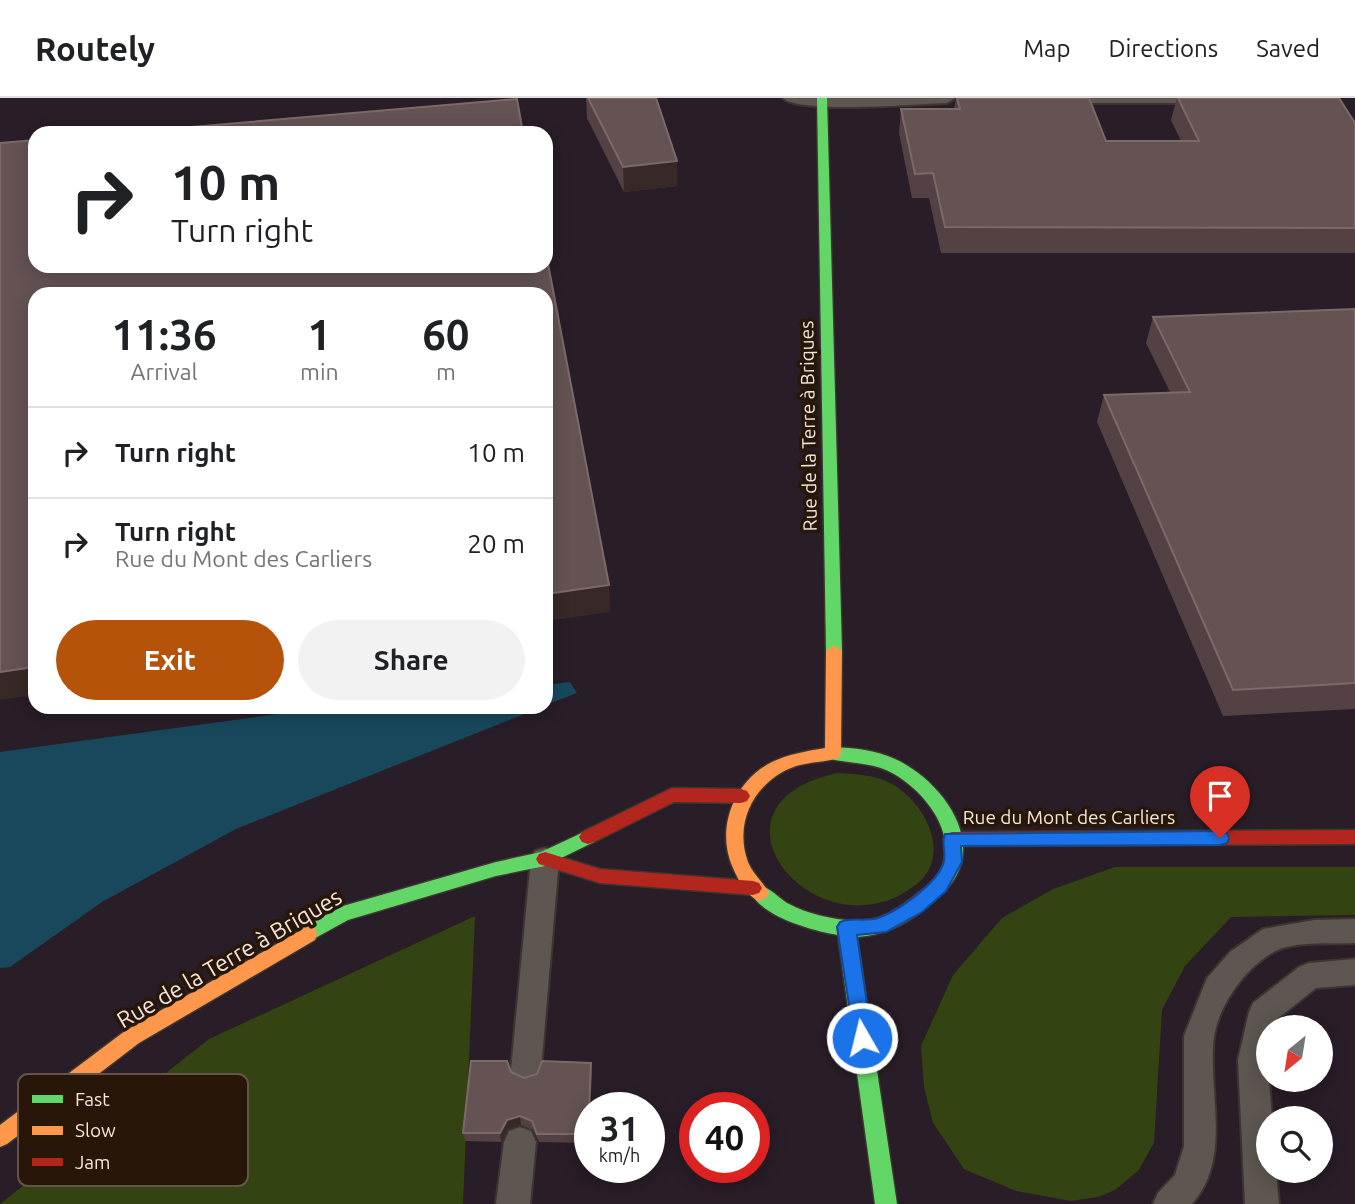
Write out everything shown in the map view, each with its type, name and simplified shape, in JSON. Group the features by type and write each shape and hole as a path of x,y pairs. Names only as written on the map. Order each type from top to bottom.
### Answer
{"main road":[{"name":"Rue de la Terre à Briques","path":"822,100 834,659 833,752"},
{"path":"833,752 862,754 895,766 926,788 945,815 952,839 953,862 940,885 916,906 880,926 846,927 808,921 779,909 754,888 735,858 731,827 741,796 763,773 804,754 833,752"},
{"name":"Rue de la Terre à Briques","path":"83,1074 132,1037 343,914 496,869 545,859 672,795 741,796"},
{"name":"Rue du Mont des Carliers","path":"952,839 1355,837"},
{"name":"Rue de la Terre à Briques","path":"545,859 600,876 754,888"},
{"path":"846,927 886,1204"},
{"name":"Rue de la Terre à Briques","path":"0,1137 18,1123"}],"lane":[{"path":"791,98 947,98"},
{"path":"1000,98 1219,98"},
{"path":"526,1070 545,859"},
{"path":"1170,1204 1188,1184 1200,1146 1199,1035 1217,987 1240,961 1273,938 1314,932 1355,931"},
{"path":"1262,1204 1253,1060 1264,1012 1308,975 1355,972"},
{"path":"513,1204 520,1142"}],"shaded area":[{"path":"0,98 1355,98 1355,1204 0,1204"}],"green space":[{"path":"838,773 858,774 890,783 914,802 930,829 933,858 928,872 917,884 879,903 842,904 809,891 784,869 771,842 773,814 794,790"},
{"path":"1115,867 1355,867 1355,915 1231,917 1185,966 1162,1010 1154,1143 1138,1171 1115,1190 1098,1197 1071,1201 1016,1191 964,1169 933,1123 924,1087 921,1046 953,975 1002,918 1053,889"},
{"path":"475,916 463,1204 0,1204 23,1186 248,1186 248,1074 165,1074 209,1039"}],"water":[{"path":"570,682 577,693 553,702 553,684"},
{"path":"277,714 524,714 236,829 102,902 10,967 0,968 0,752"}],"building":[{"path":"588,98 656,98 677,161 623,167"},
{"path":"957,98 1089,98 1106,141 1199,141 1178,98 1339,98 1355,123 1355,228 945,227 933,173 915,174 901,109 960,109"},
{"path":"517,99 522,126 203,126"},
{"path":"28,141 28,273 550,273 552,287 28,287 28,668 0,672 0,143"},
{"path":"553,290 609,585 553,593"},
{"path":"1355,309 1355,683 1233,690 1104,395 1190,392 1153,317"},
{"path":"471,1061 507,1061 511,1072 524,1078 537,1074 542,1061 591,1063 590,1092 574,1092 574,1134 537,1134 532,1121 520,1116 507,1120 500,1133 463,1133"}],"traffic: fast":[{"path":"822,98 834,651"},
{"path":"760,893 783,909 808,920 845,928 869,928 886,924 907,912 935,890 950,871 955,850 953,835 939,805 928,792 916,780 890,764 862,756 833,753"},
{"path":"308,934 343,914 496,869 545,859 588,837"},
{"path":"846,927 886,1204"}],"traffic: slow":[{"path":"833,753 834,651"},
{"path":"760,893 745,874 736,851 736,822 745,797 764,776 776,768 800,759 833,753"},
{"path":"83,1074 132,1037 308,934"},
{"path":"0,1137 18,1123"}],"traffic: jam":[{"path":"588,837 672,795 741,796"},
{"path":"952,839 1355,837"},
{"path":"545,859 600,876 753,888"}],"route":[{"path":"862,1038 846,927 880,926 916,906 940,885 953,862 952,839 1220,838"}]}
